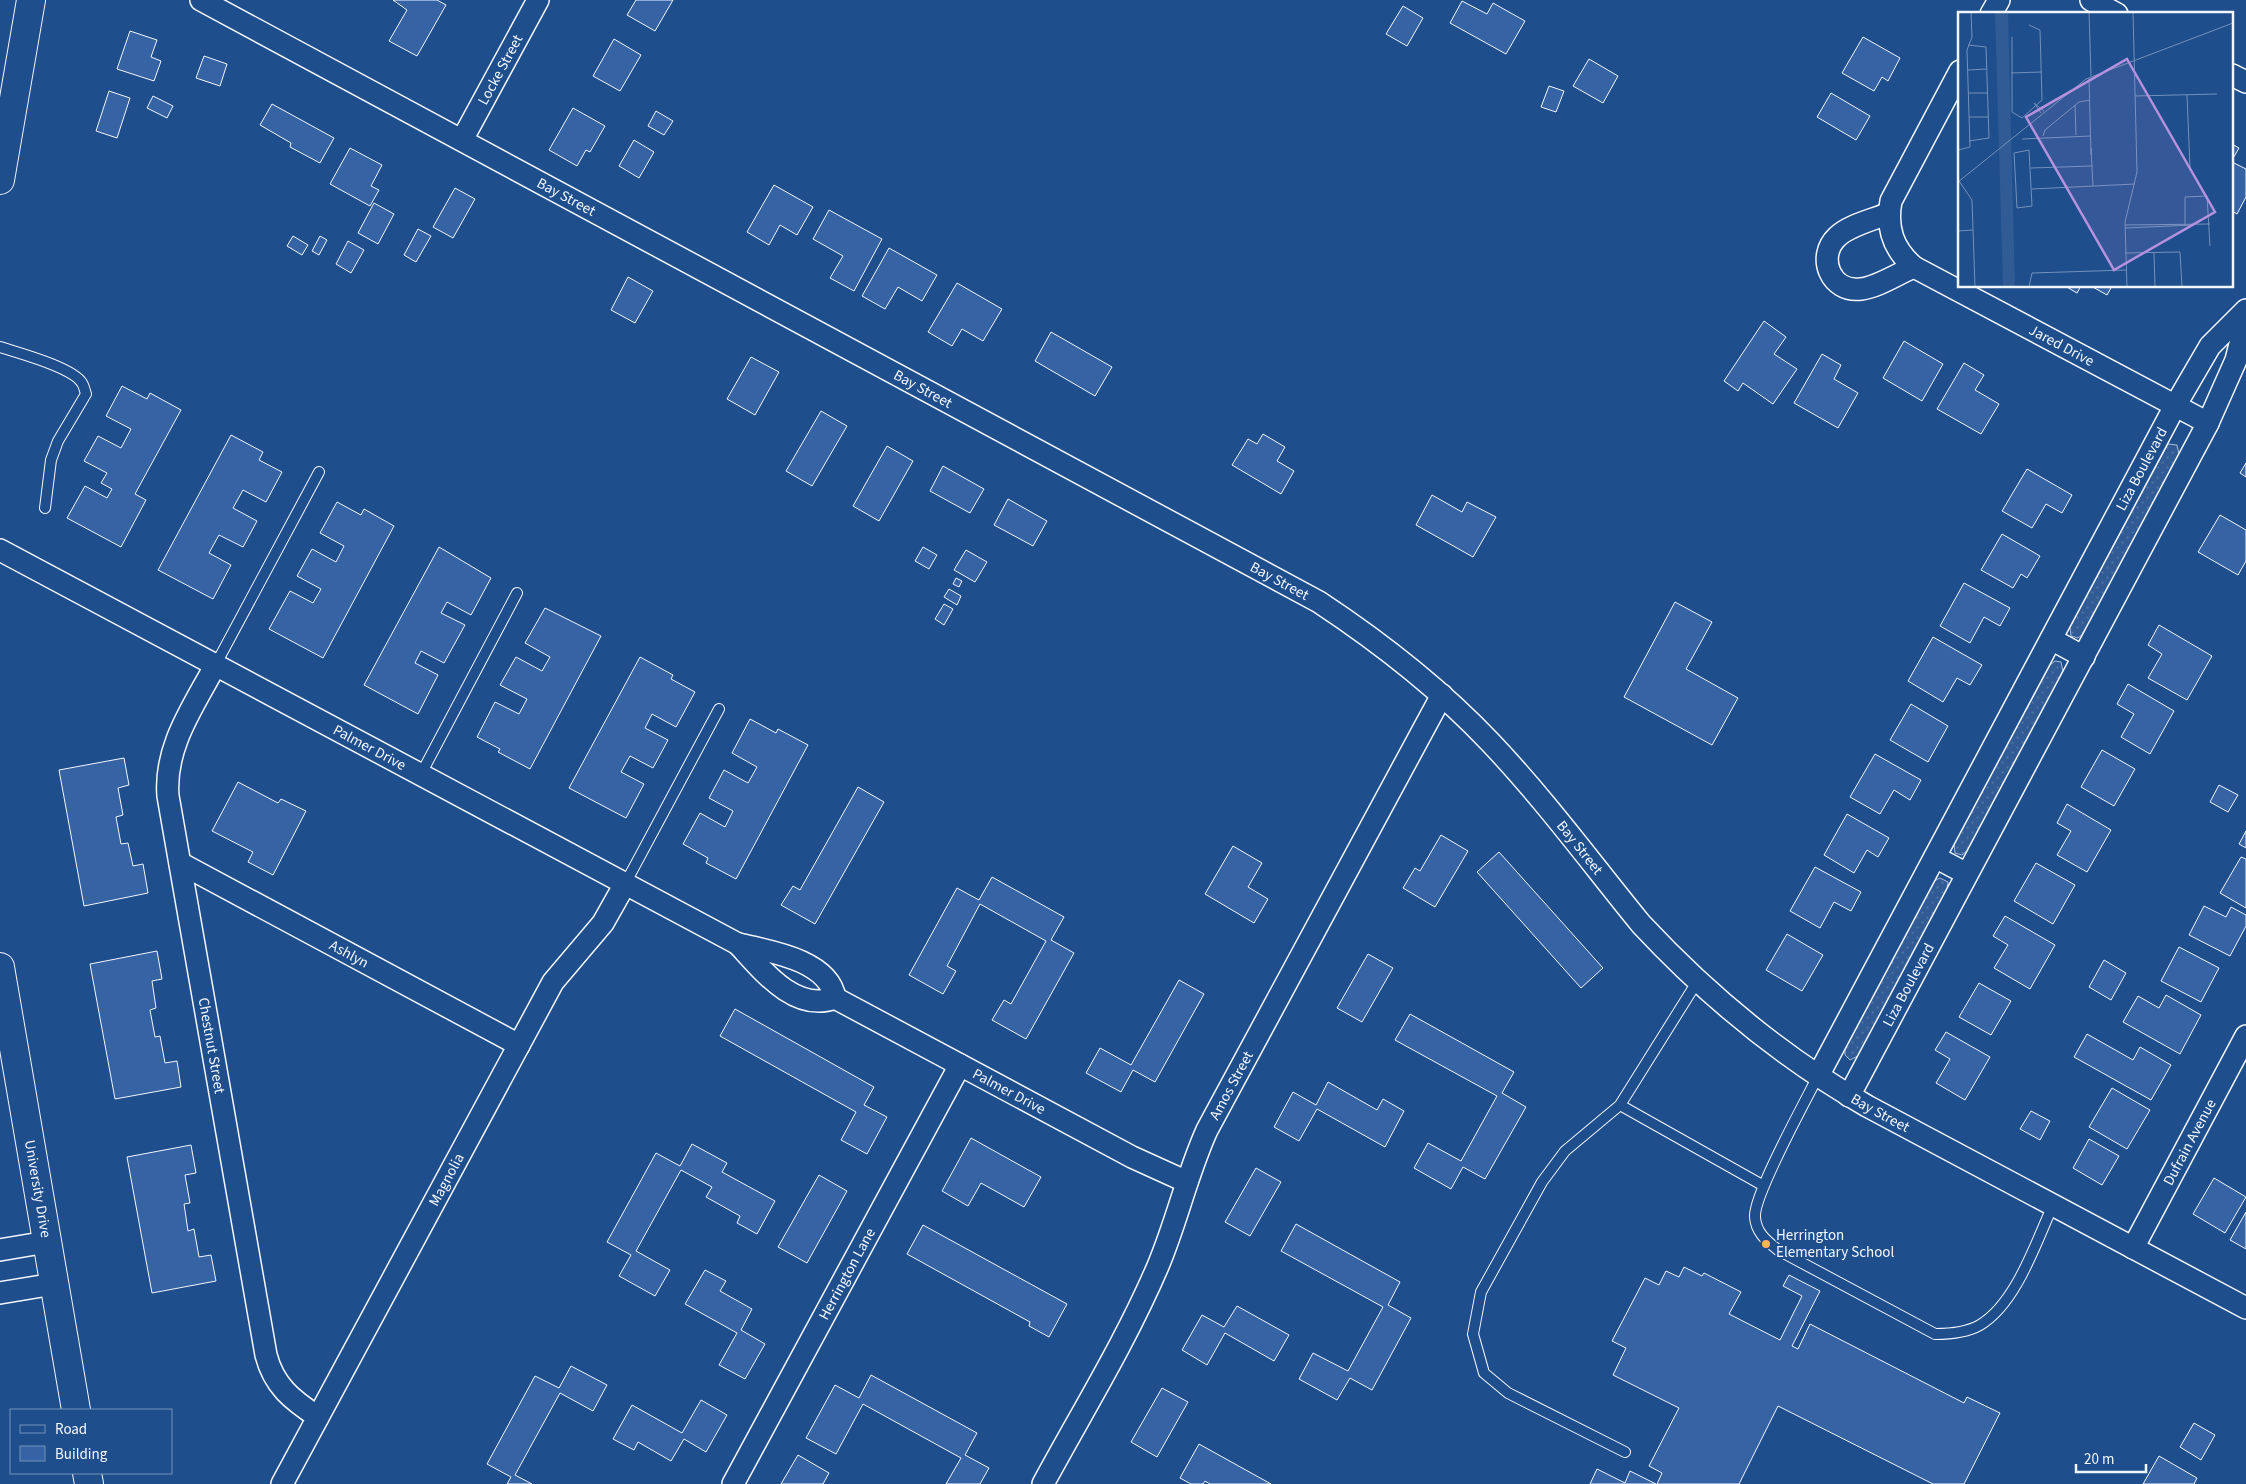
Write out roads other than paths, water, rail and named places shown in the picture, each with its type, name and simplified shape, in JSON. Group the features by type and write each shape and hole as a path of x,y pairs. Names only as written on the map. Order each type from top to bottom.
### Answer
{"main road":[{"path":"0,180 31,0"},
{"name":"University Drive","path":"0,967 76,1409"}],"street":[{"name":"Bay Street","path":"201,0 1290,586 1359,630 1442,695 1506,759 1641,924 1697,982 1757,1033 1849,1096 2246,1308"},
{"name":"Locke Street","path":"462,140 538,0"},
{"path":"1992,12 1999,0"},
{"path":"2091,0 2113,12"},
{"name":"Jared Drive","path":"1958,75 1895,191 1889,213 1890,229 1898,252 1914,267 2208,424"},
{"path":"2234,76 2246,82"},
{"path":"1889,213 1839,235 1828,249 1828,271 1844,287 1858,290 1867,288 1914,267"},
{"name":"Liza Boulevard","path":"1818,1076 2175,406 2210,346 2246,310"},
{"name":"Liza Boulevard","path":"1849,1096 2208,424 2236,360 2246,320"},
{"name":"Palmer Drive","path":"0,550 738,944 783,954 812,968 827,980 835,998 1132,1157 1187,1182"},
{"path":"2051,639 2084,657"},
{"name":"Chestnut Street","path":"216,664 176,740 168,768 168,796 266,1355 273,1376 279,1386 299,1404 318,1416"},
{"name":"Amos Street","path":"1044,1484 1147,1290 1169,1238 1187,1182 1207,1130 1442,695"},
{"path":"1934,857 1967,874"},
{"name":"Ashlyn","path":"180,863 519,1045"},
{"name":"Magnolia","path":"282,1484 556,976 603,923 625,884"},
{"name":"Palmer Drive","path":"738,944 770,978 790,992 814,1002 835,998"},
{"name":"Dufrain Avenue","path":"2133,1248 2246,1036"},
{"name":"Herrington Lane","path":"734,1484 960,1065"},
{"path":"0,1250 47,1242"},
{"path":"0,1292 54,1284"}],"lane":[{"path":"0,348 37,358 70,373 82,382 86,394 58,441 51,460 45,508"},
{"path":"216,664 319,472"},
{"path":"421,774 517,593"},
{"path":"625,884 719,709"},
{"path":"1625,1452 1508,1393 1484,1373 1473,1334 1481,1292 1542,1182 1565,1151 1620,1105 1697,982"},
{"path":"1818,1076 1764,1186 1754,1216 1761,1235 1778,1250 1935,1334 1956,1334 1980,1326 2002,1306 2018,1280 2053,1205"},
{"path":"1620,1105 1764,1186"}],"place":[{"name":"Herrington Elementary School","path":"1766,1244"}]}
